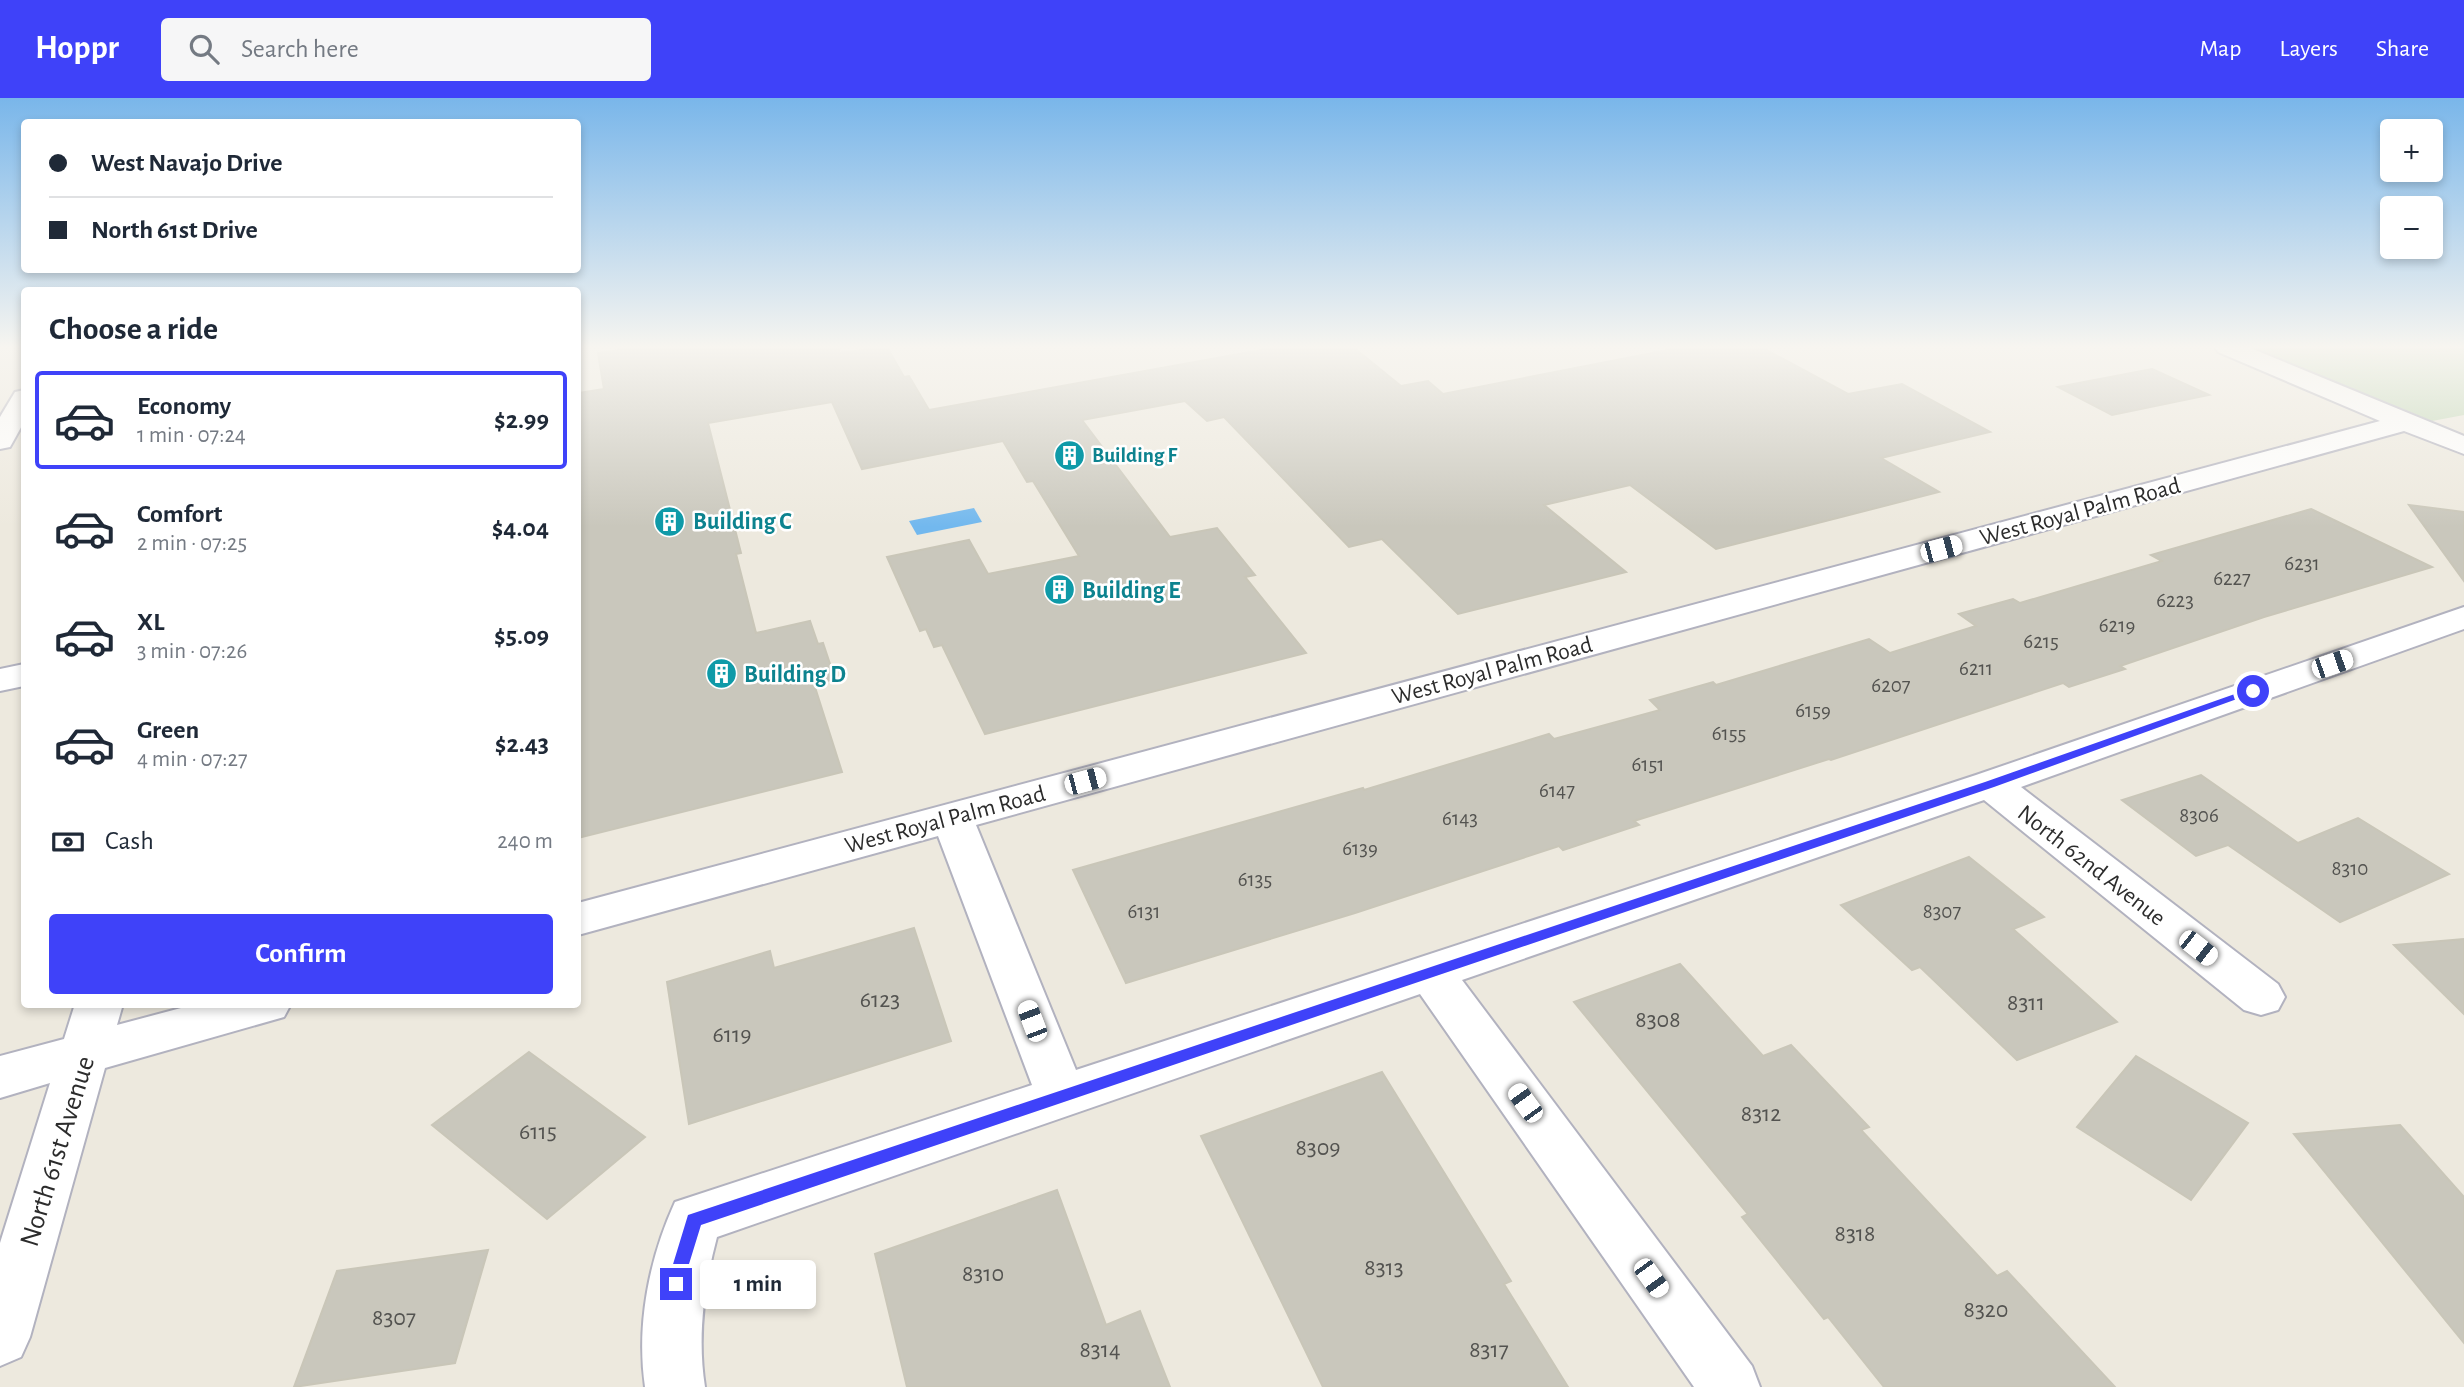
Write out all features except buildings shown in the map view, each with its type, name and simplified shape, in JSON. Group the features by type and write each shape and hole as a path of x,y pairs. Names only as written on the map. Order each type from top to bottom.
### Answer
{"street":[{"path":"0,441 19,407"},
{"path":"2371,407 2464,446"},
{"name":"West Royal Palm Road","path":"581,918 2406,422"},
{"path":"676,1387 671,1361 676,1284 694,1220 1990,785 2464,617"},
{"path":"0,680 21,676"},
{"name":"North 62nd Avenue","path":"1990,785 2261,997"},
{"path":"952,817 1062,1098"},
{"path":"1430,972 1730,1387"},
{"name":"North 61st Avenue","path":"0,1337 98,1008"},
{"path":"0,1077 253,1008"}],"green space":[{"path":"2398,407 2464,407 2464,415 2432,421"}],"water":[{"path":"974,508 982,522 917,535 909,521"}],"place":[{"name":"Building F","path":"1069,455"},
{"name":"Building C","path":"670,521"},
{"name":"Building E","path":"1059,590"},
{"name":"Building D","path":"721,674"}],"route":[{"path":"676,1284 694,1220 1990,785 2253,691"}]}
